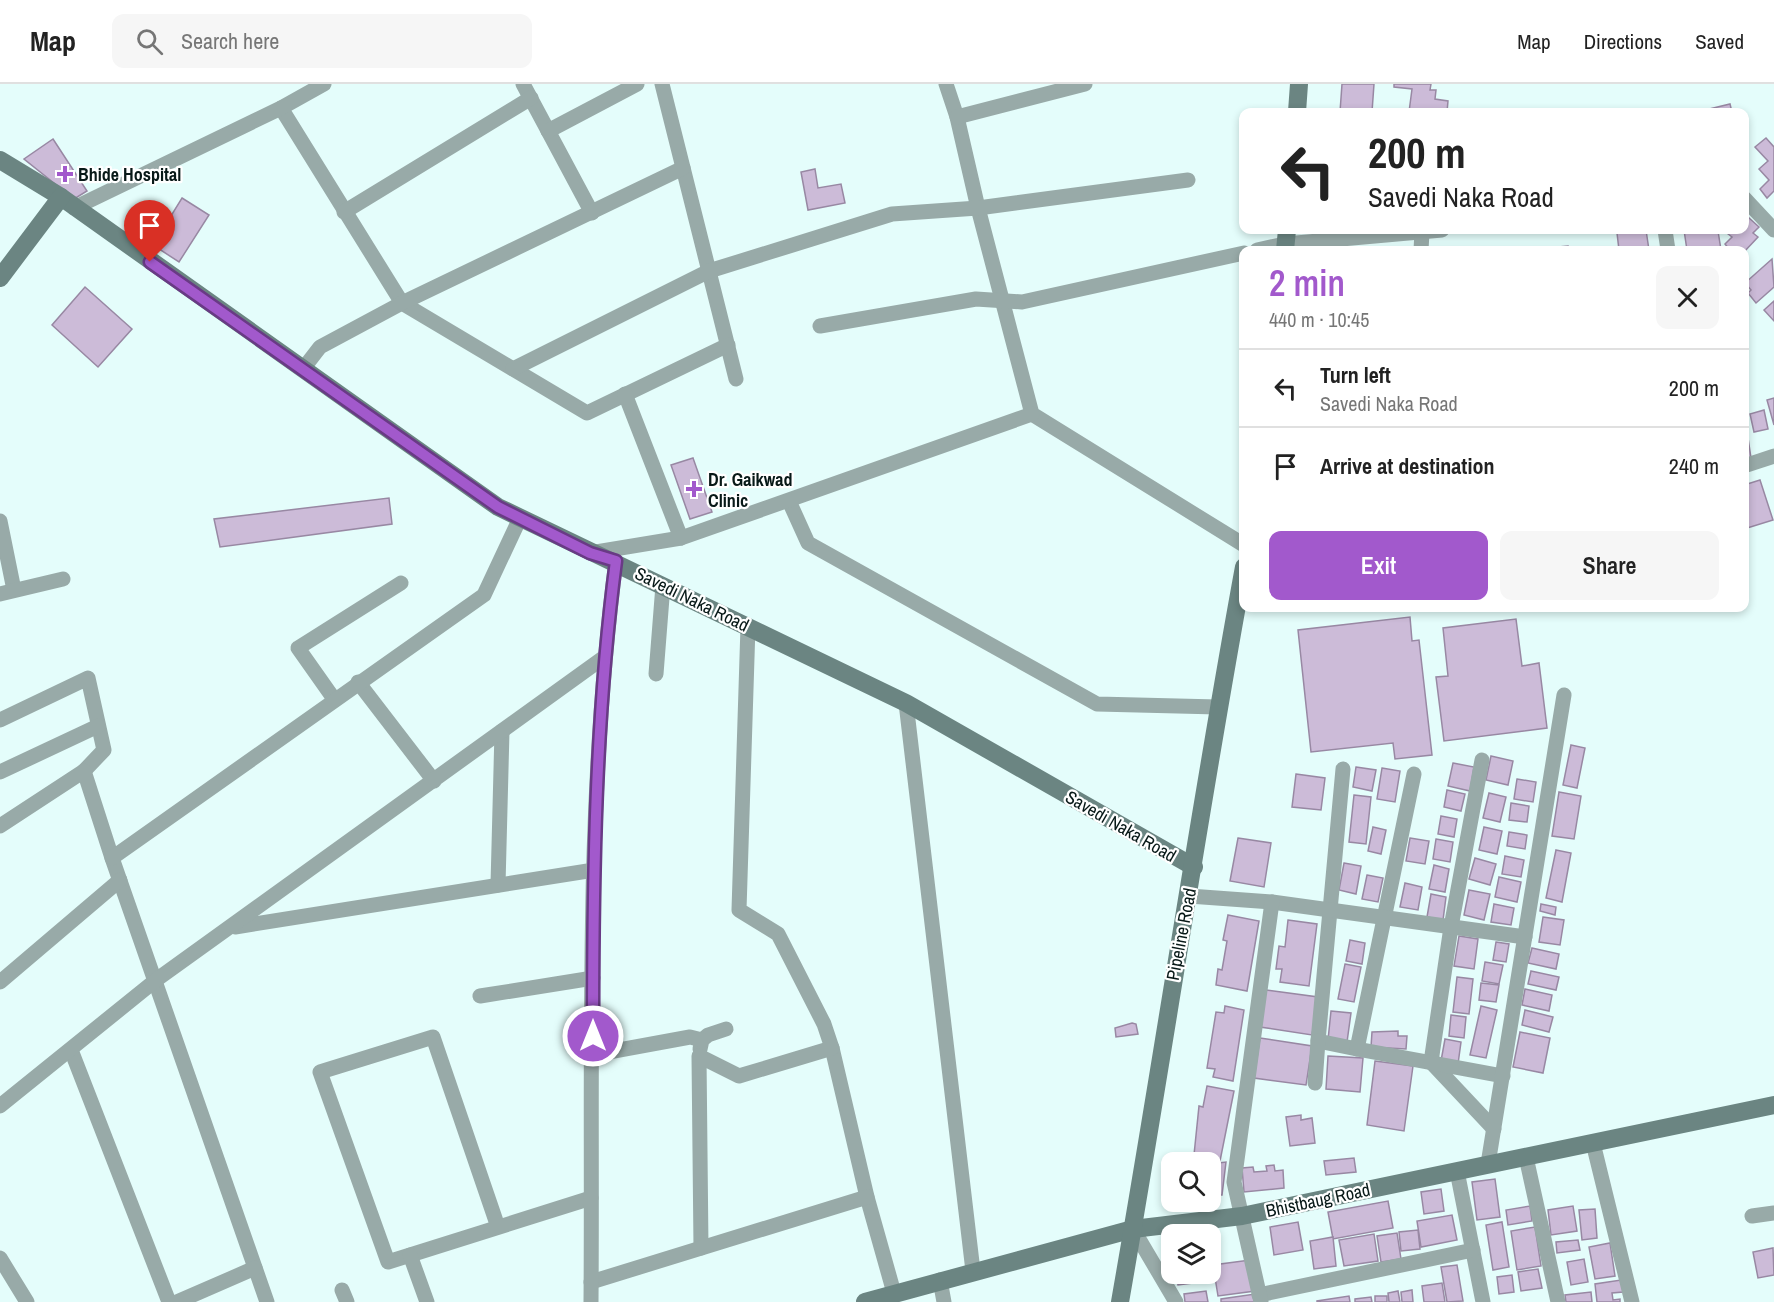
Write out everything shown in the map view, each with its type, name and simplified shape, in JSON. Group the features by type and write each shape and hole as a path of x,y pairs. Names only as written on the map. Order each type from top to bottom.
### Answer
{"street":[{"path":"0,278 68,202 281,108 324,84"},
{"path":"523,84 592,213"},
{"path":"548,131 637,84"},
{"path":"662,84 736,379"},
{"path":"946,84 957,117 978,208 1032,414 1239,542"},
{"path":"957,117 1085,84"},
{"path":"1297,108 1299,84"},
{"path":"344,212 531,99"},
{"path":"281,108 402,303 587,413 728,345"},
{"name":"Savedi Naka Road","path":"0,160 68,202 498,507 590,553 616,561 906,703 1194,867"},
{"path":"303,369 320,347 402,303 683,168"},
{"path":"513,369 709,271 892,214 978,208 1188,180"},
{"path":"1749,203 1774,230"},
{"path":"1270,246 1286,241 1392,234"},
{"path":"820,326 976,299 1022,302 1239,254"},
{"path":"625,394 681,538"},
{"path":"590,553 681,538 1032,414"},
{"path":"1749,464 1774,456"},
{"path":"789,501 808,543 1097,704 1218,707"},
{"path":"112,858 484,595 520,518"},
{"path":"0,521 7,592 63,579"},
{"path":"591,1302 594,870 603,658 616,561"},
{"path":"334,699 298,648 401,583"},
{"path":"656,674 663,585"},
{"name":"Pipeline Road","path":"1120,1302 1175,958 1189,896 1218,707 1239,594"},
{"path":"748,626 739,910 778,934 824,1024 832,1048 867,1197 894,1293"},
{"path":"0,1106 156,980 603,658"},
{"path":"0,720 88,678 104,750 84,771 0,826"},
{"path":"358,682 434,781"},
{"path":"1488,1164 1563,695"},
{"path":"906,703 973,1271"},
{"path":"0,772 98,726"},
{"path":"498,885 502,731"},
{"path":"1431,1062 1451,927 1482,760"},
{"path":"1315,1083 1343,769"},
{"path":"84,771 112,858 267,1302"},
{"path":"1357,1049 1414,774"},
{"path":"231,928 594,870"},
{"path":"0,982 120,880"},
{"path":"1189,896 1272,902 1525,937"},
{"path":"1272,902 1234,1182 1260,1298 1473,1250"},
{"path":"480,996 593,978"},
{"path":"701,1248 699,1056 702,1040 708,1035 726,1029"},
{"path":"498,1227 433,1037 320,1072 388,1262 591,1198"},
{"path":"592,1055 690,1037 702,1040"},
{"path":"1318,1041 1503,1076"},
{"path":"699,1056 739,1076 832,1048"},
{"path":"71,1050 169,1302"},
{"path":"1431,1062 1494,1129"},
{"name":"Bhistbaug Road","path":"866,1302 1133,1229 1242,1216 1774,1105"},
{"path":"1593,1143 1632,1302"},
{"path":"1526,1156 1558,1302"},
{"path":"1457,1171 1483,1302"},
{"path":"591,1282 867,1197"},
{"path":"1752,1216 1774,1213"},
{"path":"1133,1229 1176,1302"},
{"path":"410,1255 427,1302"},
{"path":"0,1258 27,1302"},
{"path":"177,1302 255,1268"},
{"path":"940,1280 944,1302"}],"building":[{"path":"1342,84 1374,84 1372,108 1340,108"},
{"path":"1394,84 1431,84 1430,90 1436,90 1435,99 1448,101 1447,108 1410,108 1412,89 1394,87"},
{"path":"1730,104 1731,108 1714,108"},
{"path":"1766,138 1774,147 1774,191 1767,198 1760,189 1769,180 1759,169 1768,161 1755,147"},
{"path":"53,139 87,191 74,199 24,159"},
{"path":"815,169 818,188 841,184 845,203 808,210 801,172"},
{"path":"182,198 209,215 179,262 153,245"},
{"path":"1749,218 1759,227 1753,233 1758,237 1749,247 1727,246 1725,244 1732,237 1728,234 1749,234"},
{"path":"1617,234 1647,234 1648,246 1619,246"},
{"path":"1685,234 1718,234 1720,246 1686,246"},
{"path":"1772,259 1774,287 1756,303 1749,294 1751,290 1749,279"},
{"path":"85,287 132,329 98,367 52,325"},
{"path":"1774,301 1774,321 1764,310"},
{"path":"1774,398 1774,425 1767,400"},
{"path":"1764,410 1768,429 1754,432 1750,414"},
{"path":"693,458 712,512 690,519 671,465"},
{"path":"1760,480 1773,520 1749,527 1749,483"},
{"path":"389,498 392,524 220,547 214,519"},
{"path":"1410,617 1412,641 1419,640 1432,755 1395,759 1393,743 1311,752 1298,630"},
{"path":"1516,619 1522,666 1539,663 1547,728 1444,741 1436,677 1448,676 1443,628"},
{"path":"1571,745 1585,748 1577,788 1563,785"},
{"path":"1491,756 1513,761 1508,785 1486,780"},
{"path":"1453,763 1474,767 1470,791 1448,786"},
{"path":"1356,767 1376,770 1372,791 1353,787"},
{"path":"1382,768 1400,771 1395,802 1377,799"},
{"path":"1296,774 1325,778 1321,810 1292,807"},
{"path":"1517,779 1536,782 1533,802 1514,799"},
{"path":"1447,790 1465,794 1461,811 1444,807"},
{"path":"1559,792 1581,796 1574,839 1552,836"},
{"path":"1489,793 1506,797 1500,822 1483,818"},
{"path":"1354,795 1371,797 1366,844 1349,842"},
{"path":"1511,803 1529,806 1527,822 1509,820"},
{"path":"1441,816 1457,819 1454,837 1438,834"},
{"path":"1373,827 1386,830 1381,854 1368,851"},
{"path":"1484,827 1502,831 1497,854 1479,850"},
{"path":"1509,832 1527,835 1525,849 1507,846"},
{"path":"1238,838 1271,843 1264,887 1230,881"},
{"path":"1410,838 1429,841 1425,864 1406,861"},
{"path":"1436,839 1453,842 1450,862 1433,859"},
{"path":"1556,850 1571,853 1562,902 1546,898"},
{"path":"1505,856 1524,860 1521,877 1502,874"},
{"path":"1475,858 1496,864 1490,885 1469,879"},
{"path":"1344,863 1361,866 1356,894 1339,890"},
{"path":"1434,865 1449,869 1445,892 1429,889"},
{"path":"1367,875 1383,878 1378,902 1362,899"},
{"path":"1499,877 1521,882 1517,902 1495,897"},
{"path":"1405,883 1422,887 1418,910 1400,907"},
{"path":"1469,890 1490,894 1484,920 1464,915"},
{"path":"1431,894 1446,897 1443,920 1427,917"},
{"path":"1494,904 1514,908 1511,925 1491,922"},
{"path":"1541,904 1556,907 1555,915 1540,911"},
{"path":"1228,915 1259,921 1247,991 1216,985 1218,969 1222,970 1227,941 1223,940"},
{"path":"1543,917 1564,920 1560,945 1539,942"},
{"path":"1288,920 1317,924 1309,986 1280,982 1282,969 1276,969 1279,946 1285,947"},
{"path":"1459,936 1478,939 1474,969 1454,966"},
{"path":"1350,940 1365,943 1362,964 1346,961"},
{"path":"1496,942 1509,944 1506,962 1493,960"},
{"path":"1532,948 1559,954 1556,969 1528,963"},
{"path":"1485,962 1503,965 1499,984 1482,981"},
{"path":"1345,964 1361,967 1354,1002 1338,999"},
{"path":"1531,971 1559,977 1556,990 1528,984"},
{"path":"1457,977 1473,979 1469,1014 1453,1012"},
{"path":"1481,983 1499,985 1496,1002 1479,1000"},
{"path":"1525,989 1552,995 1549,1011 1522,1005"},
{"path":"1266,990 1318,997 1312,1035 1260,1027"},
{"path":"1225,1006 1244,1010 1233,1081 1213,1077 1215,1069 1207,1068 1216,1012 1224,1013"},
{"path":"1481,1006 1497,1010 1486,1058 1470,1055"},
{"path":"1525,1010 1553,1017 1549,1032 1522,1025"},
{"path":"1331,1011 1351,1013 1347,1042 1328,1040"},
{"path":"1451,1015 1466,1017 1464,1038 1449,1036"},
{"path":"1136,1024 1138,1034 1116,1037 1115,1028"},
{"path":"1398,1031 1398,1036 1407,1036 1406,1049 1371,1047 1372,1032"},
{"path":"1520,1032 1550,1038 1543,1073 1513,1067"},
{"path":"1260,1038 1312,1046 1306,1085 1254,1078"},
{"path":"1445,1039 1461,1042 1458,1064 1441,1061"},
{"path":"1328,1056 1363,1058 1360,1092 1326,1089"},
{"path":"1375,1061 1413,1066 1404,1131 1367,1125"},
{"path":"1207,1086 1234,1091 1221,1156 1221,1152 1194,1152 1199,1106 1203,1107"},
{"path":"1301,1115 1301,1120 1312,1118 1315,1143 1290,1146 1286,1117"},
{"path":"1354,1158 1356,1172 1326,1175 1324,1161"},
{"path":"1226,1162 1222,1195 1221,1195 1221,1163"},
{"path":"1274,1165 1275,1171 1283,1170 1284,1188 1244,1192 1242,1168 1253,1167 1254,1172 1267,1171 1266,1166"},
{"path":"1495,1179 1500,1217 1477,1220 1472,1182"},
{"path":"1441,1189 1444,1211 1424,1214 1421,1192"},
{"path":"1388,1201 1393,1228 1333,1239 1328,1212"},
{"path":"1530,1206 1532,1221 1508,1225 1506,1210"},
{"path":"1573,1206 1577,1231 1551,1235 1548,1210"},
{"path":"1595,1209 1597,1238 1582,1240 1579,1210"},
{"path":"1452,1215 1457,1240 1421,1247 1417,1221"},
{"path":"1298,1222 1303,1250 1274,1255 1270,1227"},
{"path":"1502,1222 1509,1267 1493,1270 1486,1225"},
{"path":"1535,1227 1541,1266 1517,1270 1511,1231"},
{"path":"1418,1230 1420,1249 1401,1251 1399,1232"},
{"path":"1397,1233 1401,1259 1381,1262 1377,1236"},
{"path":"1374,1234 1378,1261 1344,1266 1339,1240"},
{"path":"1333,1237 1336,1266 1314,1269 1310,1241"},
{"path":"1578,1240 1580,1250 1557,1253 1556,1242"},
{"path":"1610,1243 1615,1276 1595,1279 1589,1247"},
{"path":"1773,1248 1774,1275 1758,1278 1753,1252"},
{"path":"1584,1259 1588,1282 1571,1285 1567,1262"},
{"path":"1250,1260 1255,1291 1218,1296 1216,1284 1221,1284 1221,1264"},
{"path":"1457,1265 1463,1301 1447,1302 1441,1267"},
{"path":"1538,1269 1542,1288 1521,1291 1518,1272"},
{"path":"1512,1275 1514,1292 1499,1294 1497,1277"},
{"path":"1621,1280 1623,1292 1612,1293 1613,1300 1620,1299 1620,1302 1597,1302 1595,1284"},
{"path":"1442,1283 1445,1302 1424,1302 1422,1286"},
{"path":"1412,1290 1413,1302 1402,1302 1401,1292"},
{"path":"1206,1291 1208,1302 1185,1302 1184,1294"},
{"path":"1398,1291 1400,1302 1389,1302 1388,1293"},
{"path":"1591,1292 1592,1302 1566,1302 1565,1295"},
{"path":"1255,1294 1256,1302 1221,1302 1221,1299"},
{"path":"1349,1296 1350,1302 1317,1302 1317,1301"},
{"path":"1375,1296 1387,1296 1387,1302 1375,1302"},
{"path":"1371,1297 1372,1302 1355,1302 1355,1299"}],"place":[{"name":"Bhide Hospital","path":"65,174"},
{"name":"Dr. Gaikwad Clinic","path":"694,489"}],"route":[{"path":"150,262 498,507 590,553 616,561 603,658 594,870 593,1036"}]}
